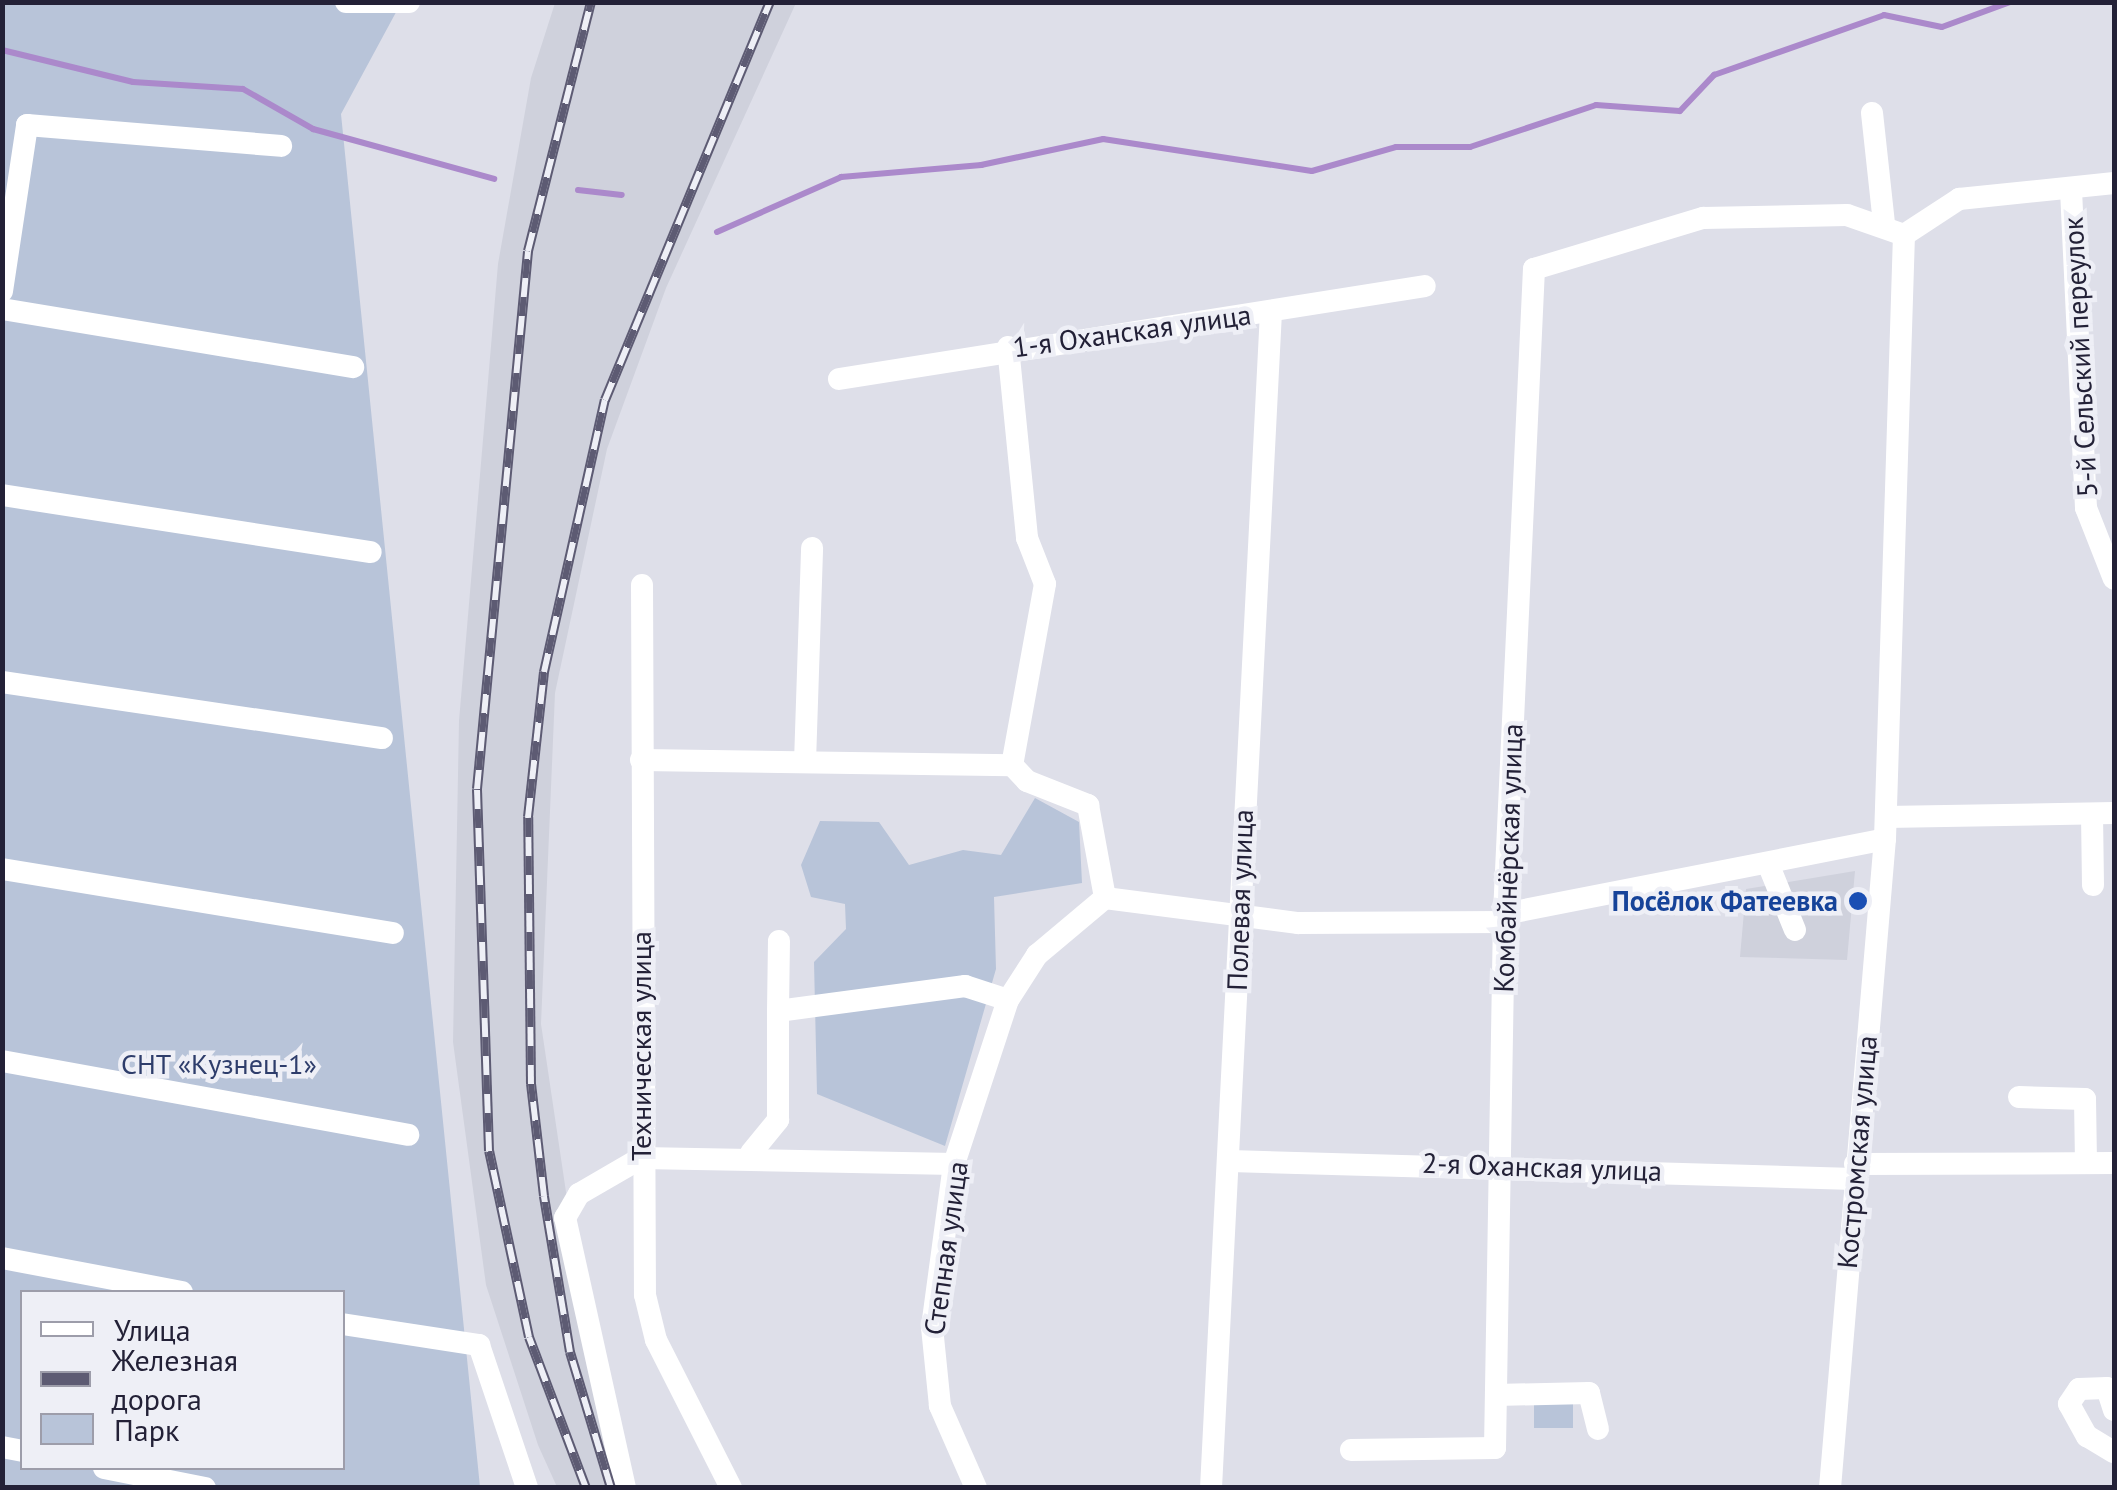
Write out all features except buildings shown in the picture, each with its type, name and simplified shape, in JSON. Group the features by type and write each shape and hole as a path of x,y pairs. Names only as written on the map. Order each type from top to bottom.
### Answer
{"street":[{"path":"346,2 409,2"},
{"name":"Костромская улица","path":"1830,1488 1885,828 1894,230 1872,113"},
{"path":"2,290 8,217 27,125 281,146"},
{"path":"1894,230 1959,199 2114,184"},
{"name":"5-й Сельский переулок","path":"2071,190 2086,508 2114,579"},
{"name":"Комбайнёрская улица","path":"1351,1450 1495,1448 1504,918 1534,270 1703,218 1775,212 1894,230"},
{"name":"1-я Оханская улица","path":"839,379 1008,347 1271,312 1425,286"},
{"path":"2,309 354,367"},
{"name":"Полевая улица","path":"1211,1488 1230,1161 1248,1008 1238,914 1271,312"},
{"path":"1008,347 1027,538 1045,584 1012,765"},
{"path":"2,495 371,552"},
{"path":"805,762 812,548"},
{"name":"Техническая улица","path":"642,584 641,1158 656,1340 731,1488"},
{"path":"2,682 382,738"},
{"path":"640,760 1012,765 1088,805 1105,898 1298,923 1504,918 1769,866 1885,828 2103,814 2093,886"},
{"path":"1769,866 1795,930"},
{"path":"2,869 393,933"},
{"name":"Степная улица","path":"976,1488 931,1369 954,1164 1008,1000 1037,956 1105,898"},
{"path":"751,1153 778,1120 779,942"},
{"path":"778,1012 965,986 1008,1000"},
{"path":"2,1062 408,1136"},
{"path":"2020,1097 2084,1099 2086,1163"},
{"path":"626,1488 565,1218 579,1194 641,1158 751,1153 954,1164"},
{"name":"2-я Оханская улица","path":"1230,1161 1854,1172 2114,1163"},
{"path":"2,1258 171,1290"},
{"path":"345,1324 479,1345 527,1488"},
{"path":"2114,1410 2107,1388 2079,1389 2068,1404 2087,1436 2114,1452"},
{"path":"1496,1394 1589,1392 1598,1430"},
{"path":"114,1470 205,1488"}],"shaded area":[{"path":"555,3 796,3 666,288 607,449 555,693 541,1024 580,1286 633,1487 557,1487 538,1445 486,1285 453,1042 459,721 498,264 531,78"},
{"path":"1855,871 1847,960 1740,957 1746,889"}],"green space":[{"name":"СНТ «Кузнец-1»","path":"3,3 401,3 341,114 480,1487 3,1488"},
{"path":"1035,798 1079,822 1082,883 994,897 996,969 945,1146 817,1094 814,962 846,929 845,904 811,897 801,865 820,821 879,822 909,865 963,850 1001,855"},
{"path":"1534,1404 1573,1404 1573,1428 1534,1428"}],"waterway":[{"path":"717,232 841,177 981,165 1103,139 1312,171 1396,147 1470,147 1596,105 1680,111 1714,75 1884,15 1942,27 2010,2"},
{"path":"2,50 133,82 243,89 313,129 494,179"},
{"path":"578,190 622,195"}],"railway":[{"path":"586,1488 529,1337 489,1151 477,789 528,251 591,2"},
{"path":"611,1488 570,1352 544,1196 531,1084 528,817 544,672 605,400 770,2"}],"place":[{"name":"Посёлок Фатеевка","path":"1858,901"}]}
